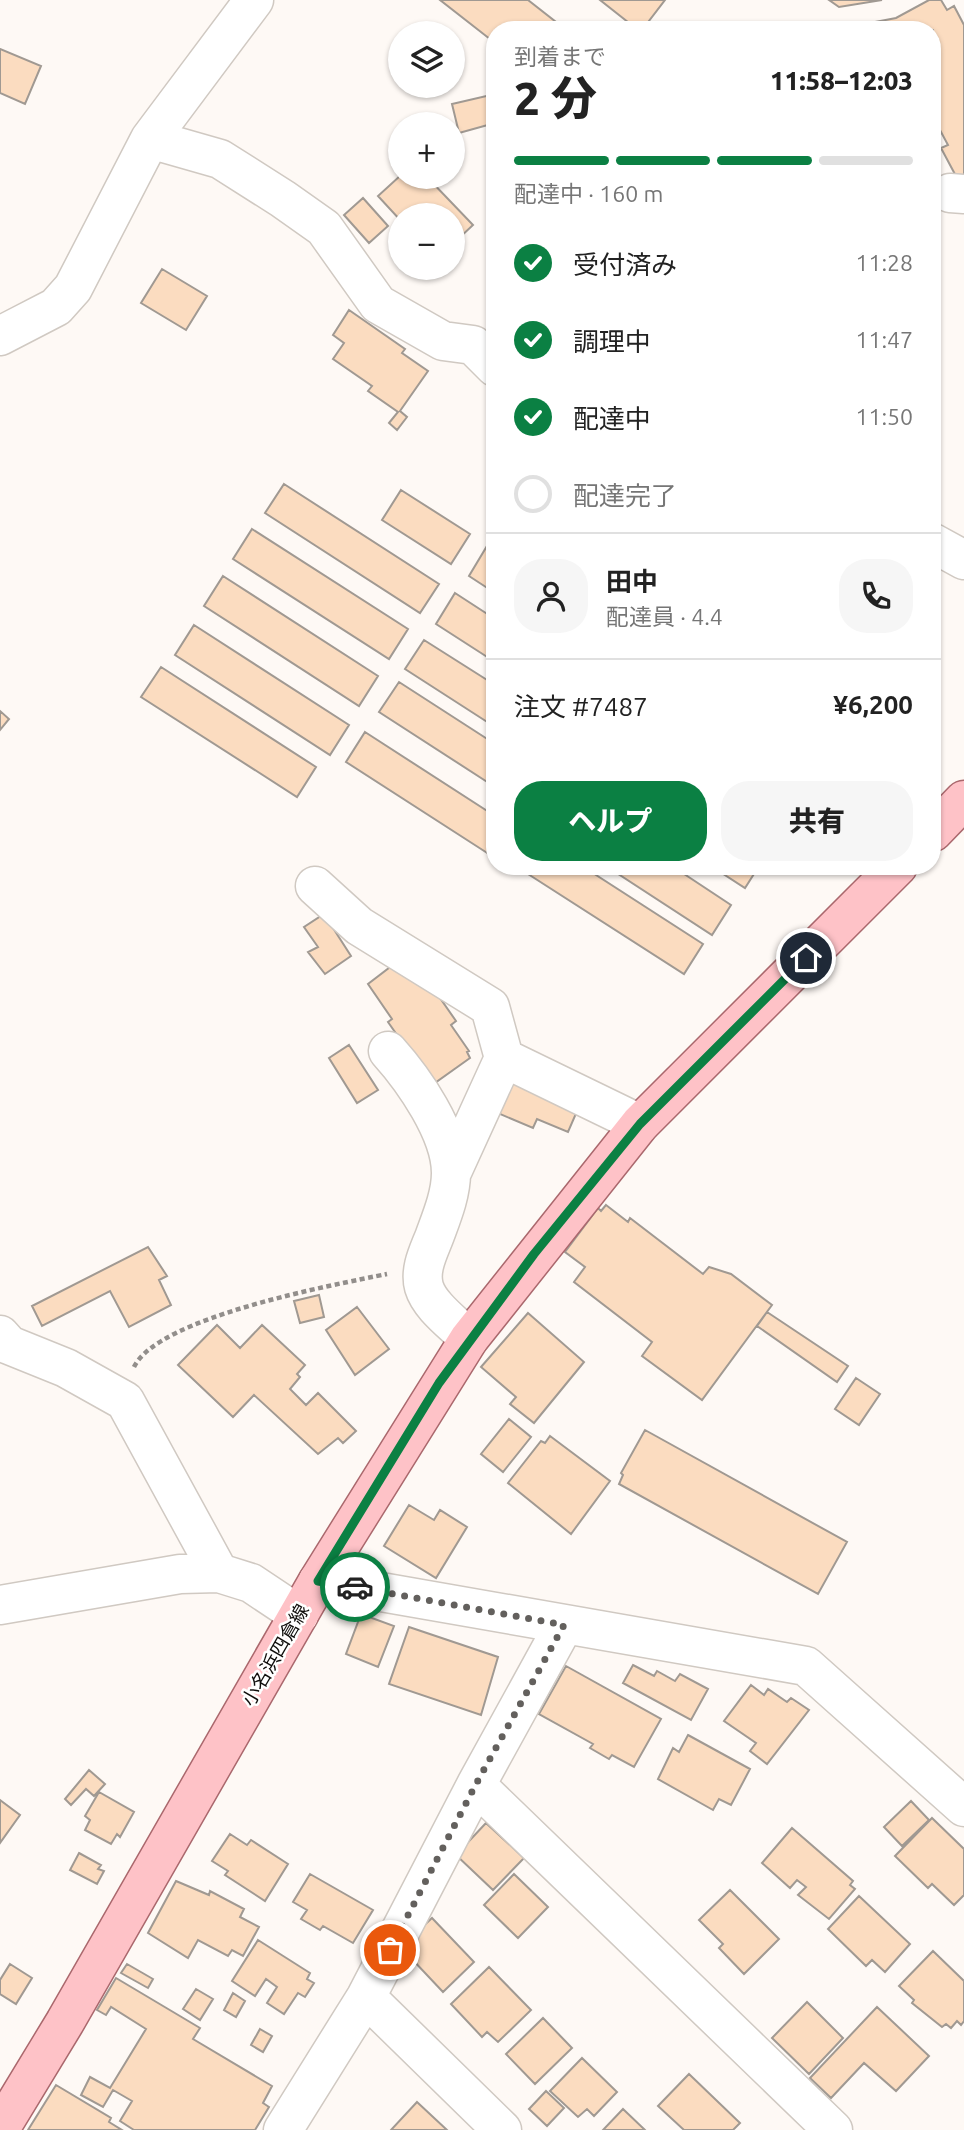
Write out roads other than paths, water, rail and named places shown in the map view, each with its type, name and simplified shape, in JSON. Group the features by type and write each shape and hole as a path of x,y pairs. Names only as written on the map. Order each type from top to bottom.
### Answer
{"main road":[{"path":"941,823 964,800"},
{"name":"小名浜四倉線","path":"0,2129 65,2022 318,1581 469,1339 640,1124 889,875"}],"street":[{"path":"0,336 56,307 73,288 150,139 254,0"},
{"path":"150,139 220,159 324,228 378,304 443,341 486,347"},
{"path":"941,547 964,560"},
{"path":"315,886 359,926 490,1007 504,1058 451,1174 444,1211 423,1266 423,1284 428,1297 469,1339"},
{"path":"388,1051 407,1072 425,1102 448,1148 451,1174"},
{"path":"504,1058 640,1124"},
{"path":"0,1335 9,1345 66,1368 125,1401 219,1573"},
{"path":"0,1605 180,1574 219,1573 251,1583 299,1615"},
{"path":"318,1581 806,1666 964,1807"},
{"path":"283,2130 366,1997 476,1784 564,1625"},
{"path":"476,1784 833,2130"},
{"path":"366,1997 502,2130"}]}
